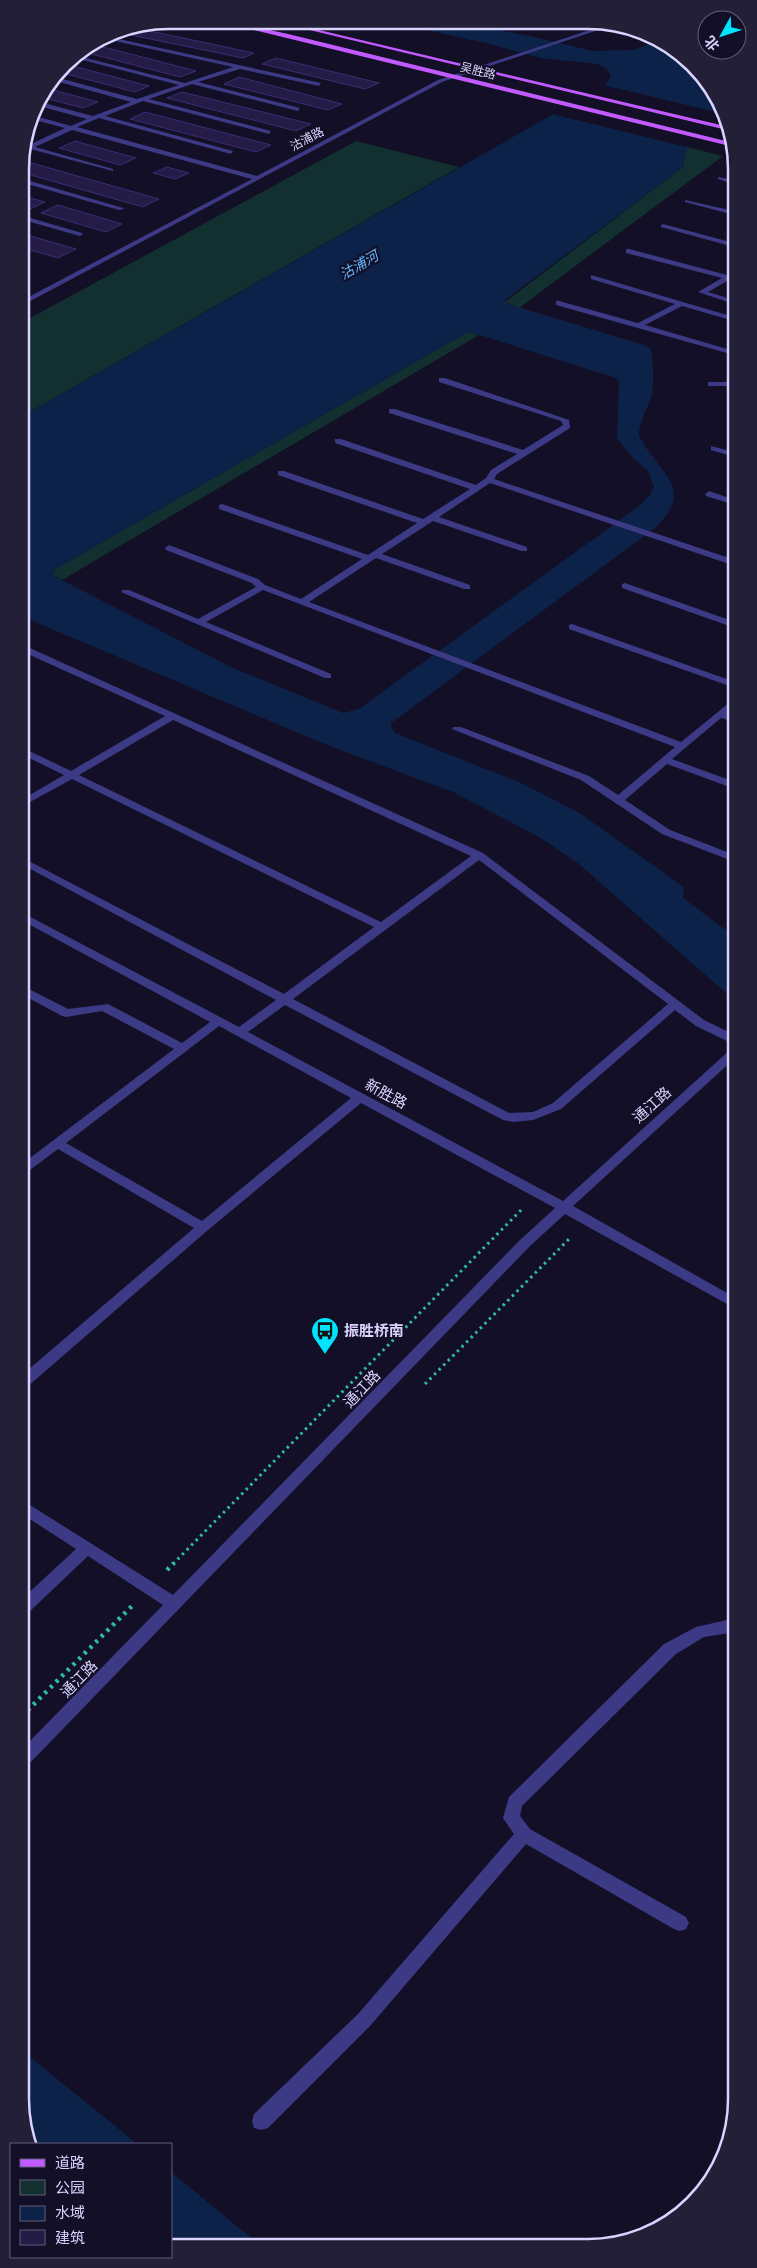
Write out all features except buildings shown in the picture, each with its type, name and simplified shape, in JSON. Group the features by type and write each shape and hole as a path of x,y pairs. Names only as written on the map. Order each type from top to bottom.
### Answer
{"main road":[{"name":"吴胜路","path":"256,29 726,143"},
{"name":"吴胜路","path":"310,29 722,127"}],"street":[{"name":"沽浦路","path":"29,299 450,76 597,29"},
{"path":"115,40 320,84"},
{"path":"83,58 298,110"},
{"path":"31,145 94,117 138,100 242,66"},
{"path":"60,80 269,132"},
{"path":"44,105 231,152"},
{"path":"38,119 256,178"},
{"path":"30,149 111,170"},
{"path":"720,178 728,180"},
{"path":"29,183 121,210"},
{"path":"687,201 728,211"},
{"path":"29,220 80,234"},
{"path":"663,226 728,243"},
{"path":"629,251 728,274"},
{"path":"594,277 670,298 680,304 728,317"},
{"path":"728,277 702,292 728,300"},
{"path":"558,303 728,351"},
{"path":"638,326 680,304"},
{"path":"302,602 489,480 494,472 567,426 568,423 565,420 442,380"},
{"path":"710,384 728,384"},
{"path":"392,411 524,453"},
{"path":"338,441 477,488"},
{"path":"714,448 728,453"},
{"path":"281,473 524,549"},
{"path":"489,480 728,561"},
{"path":"709,494 728,500"},
{"path":"222,508 467,587"},
{"path":"168,548 255,581 262,587 682,746"},
{"path":"625,586 728,622"},
{"path":"199,622 262,587"},
{"path":"126,592 328,676"},
{"path":"572,627 728,683"},
{"path":"29,651 479,855 700,1023 728,1037"},
{"path":"618,800 728,707"},
{"path":"720,714 728,717"},
{"path":"29,799 173,716"},
{"path":"457,729 584,778 666,832 728,855"},
{"path":"29,754 382,927"},
{"path":"666,760 728,783"},
{"path":"238,1033 479,855"},
{"path":"29,864 507,1117 523,1119 542,1114 558,1106 676,1004"},
{"name":"新胜路","path":"29,919 217,1022 564,1206 728,1299"},
{"path":"29,993 66,1013 104,1008 182,1048"},
{"path":"29,1165 217,1022"},
{"name":"通江路","path":"29,1753 525,1243 728,1058"},
{"path":"29,1377 203,1227 359,1098"},
{"path":"57,1143 203,1227"},
{"path":"29,1511 175,1604"},
{"path":"29,1602 87,1548"},
{"path":"680,1924 524,1834 511,1818 516,1802 670,1649 692,1634 713,1627 728,1626"},
{"path":"261,2121 364,2020 524,1834"}],"green space":[{"path":"356,141 459,167 29,412 29,319"},
{"path":"687,147 723,156 519,308 505,302 683,167"},
{"path":"470,332 479,335 62,580 54,576 53,572 57,568"}],"water":[{"name":"沽浦河","path":"421,29 492,29 593,51 634,50 651,43 666,52 687,70 699,83 718,115 720,122 687,147 683,167 505,300 508,304 644,345 651,349 653,385 640,425 639,435 669,480 673,490 673,501 667,514 655,528 391,723 391,727 395,733 519,782 578,812 684,887 683,898 728,932 728,995 579,864 539,837 453,792 327,745 29,619 29,412 606,84 611,76 606,68 597,64 540,58 486,43","holes":["470,332 616,378 619,381 617,438 630,455 648,471 654,487 649,496 639,506 359,709 343,713 231,667 54,576 53,572 57,568 464,334"]},
{"path":"29,2056 136,2143 36,2143 30,2118"},
{"path":"172,2173 253,2239 172,2239"}],"pier":[{"path":"603,85 717,112 720,122 687,147 552,114"}],"place":[{"name":"振胜桥南","path":"325,1355"}]}
